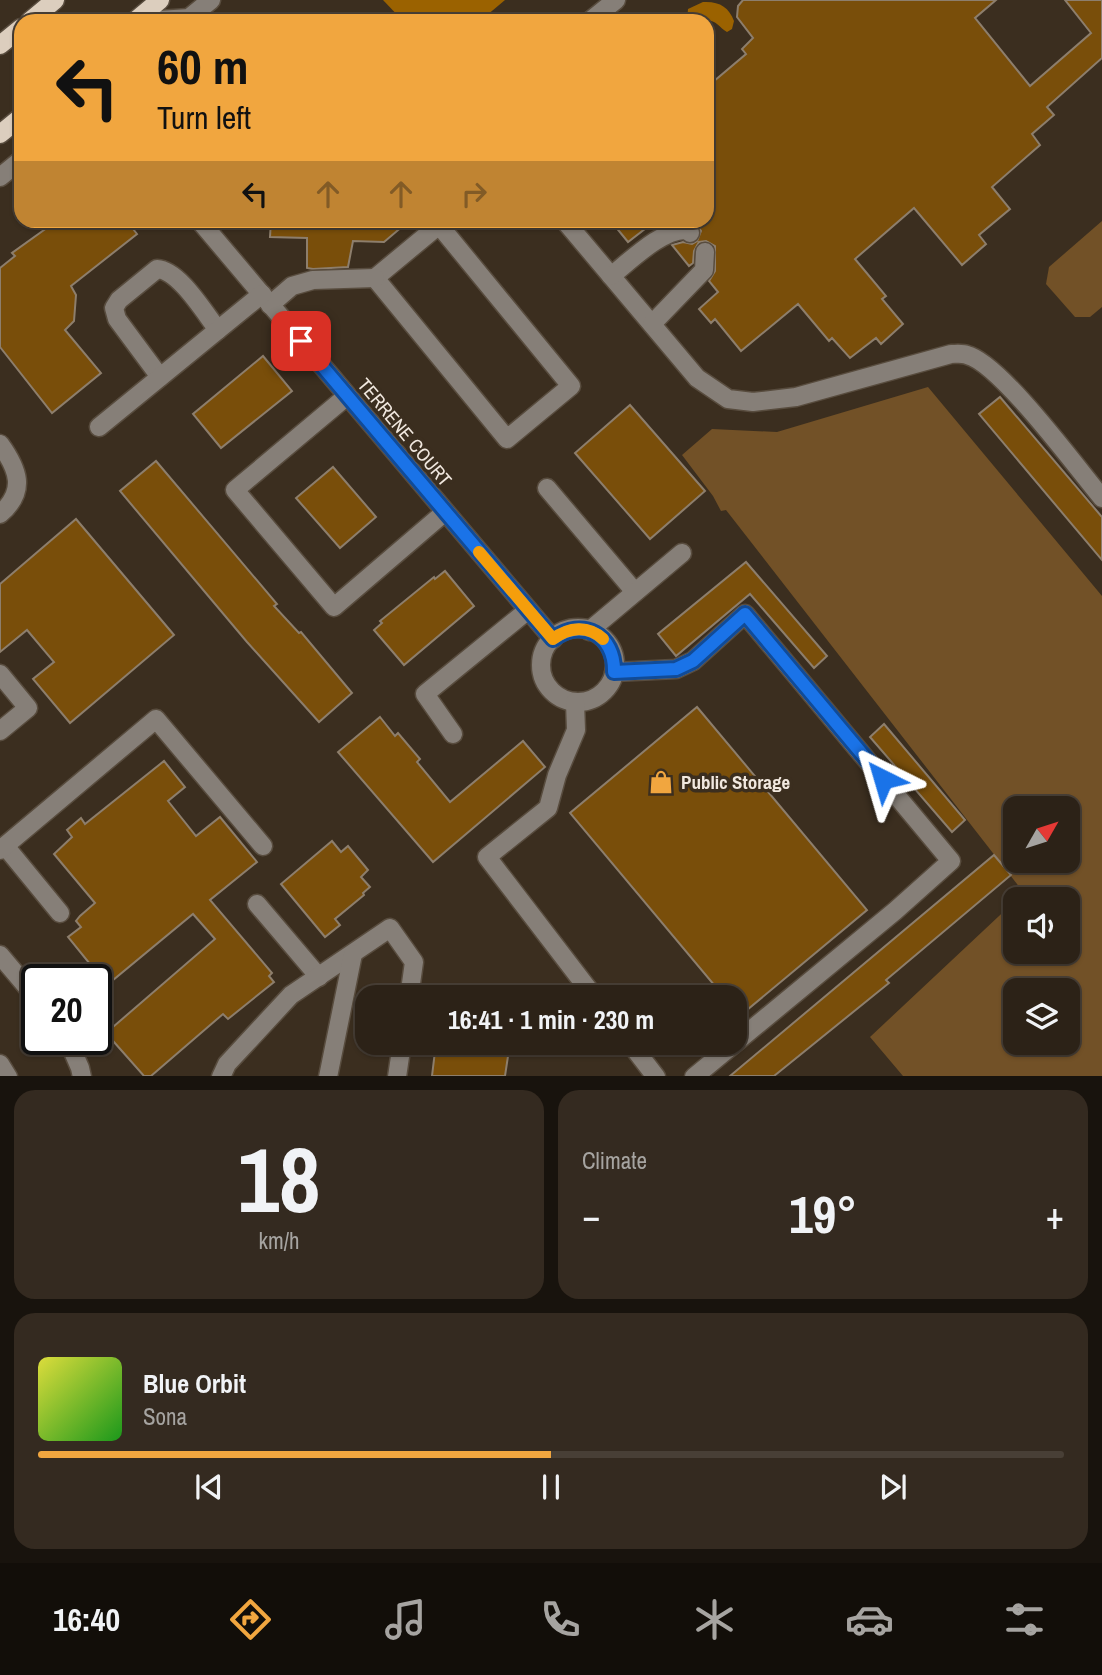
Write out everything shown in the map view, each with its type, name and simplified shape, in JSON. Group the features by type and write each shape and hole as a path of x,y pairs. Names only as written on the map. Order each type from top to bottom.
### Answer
{"main road":[{"path":"38,14 55,0"},
{"path":"143,14 160,0"},
{"path":"0,45 14,34"},
{"path":"0,134 14,123"}],"street":[{"path":"193,14 211,0"},
{"path":"599,14 616,0"},
{"path":"0,177 14,166"},
{"name":"TERRENE COURT","path":"206,228 553,639"},
{"path":"99,427 218,330 266,299 292,286 313,280 374,278 435,228"},
{"path":"374,278 507,439 571,386 441,228"},
{"path":"571,228 696,378 728,399 753,402 796,397 951,354 968,355 984,363 1004,380 1102,498"},
{"path":"611,276 666,234 677,229 690,233"},
{"path":"652,324 704,270 705,253"},
{"path":"160,377 117,319 114,308 119,300 157,269 166,270 179,280 218,330"},
{"path":"347,396 235,490 334,607 445,512"},
{"path":"0,444 16,472 18,490 8,507 0,514"},
{"path":"547,488 635,592"},
{"path":"589,631 682,553"},
{"path":"453,734 425,694 528,610"},
{"path":"614,672 676,669 693,661 745,614 951,861 895,911 694,1076"},
{"path":"570,629 589,631 598,635 612,651 614,672 611,682 605,691 586,702 563,699 546,683 542,672 545,648 553,639 570,629"},
{"path":"0,674 28,708 0,731"},
{"path":"575,702 576,730 557,775 548,808 487,857 585,985"},
{"path":"60,913 2,848 156,719 263,846"},
{"path":"257,904 319,976"},
{"path":"221,1076 226,1064 291,995 390,928 414,962 411,985"},
{"path":"328,1076 353,954"},
{"path":"0,955 21,980"},
{"path":"74,1055 82,1076"},
{"path":"397,1076 400,1055"},
{"path":"639,1055 656,1076"},
{"path":"0,1064 8,1076"}],"shaded area":[{"path":"383,0 505,0 488,14 396,14"},
{"path":"703,2 719,4 729,12 734,21 732,29 727,32 714,22 714,14 688,14 688,9"},
{"path":"1102,221 1102,307 1090,317 1075,317 1046,284 1049,267"},
{"path":"928,387 1102,596 1102,1076 903,1076 870,1037 1003,912 1003,964 1080,964 1080,887 1019,887 1008,873 1080,873 1080,796 1003,796 1003,866 726,510 721,511 682,455 712,429 777,432"}],"building":[{"path":"743,0 996,0 975,18 1030,86 1091,33 1065,0 1102,0 1102,58 1047,107 1054,115 1032,134 1040,145 992,187 1010,209 979,235 986,244 962,265 914,208 855,259 886,296 882,299 903,324 881,344 876,338 850,358 832,338 829,341 798,304 741,351 715,319 711,323 699,309 718,292 709,281 715,271 715,246 706,241 699,242 694,251 693,263 689,266 672,245 683,242 692,244 697,241 701,231 699,228 714,228 714,81 746,54 742,49 753,38 737,17 738,6"},
{"path":"47,228 132,228 137,234 71,286 76,295 74,321 65,330 101,373 52,413 0,347 0,268 15,256 12,253"},
{"path":"271,228 401,228 384,242 353,241 348,267 307,268 307,238 270,237"},
{"path":"617,228 646,228 628,242"},
{"path":"263,356 292,391 221,448 193,414"},
{"path":"1000,397 1102,517 1102,560 979,414"},
{"path":"630,405 705,491 650,539 575,453"},
{"path":"156,461 277,604 274,606 299,633 301,632 352,693 319,722 247,642 120,491"},
{"path":"333,467 376,517 340,548 296,498"},
{"path":"76,519 174,635 70,723 33,679 54,662 27,630 0,652 0,584"},
{"path":"746,562 827,656 814,668 750,594 676,656 658,634"},
{"path":"445,571 474,606 404,665 374,630 382,623 380,621"},
{"path":"697,707 867,910 747,1010 747,985 714,985 570,813"},
{"path":"380,717 395,736 398,733 420,759 417,762 450,802 523,741 545,767 433,862 338,752"},
{"path":"884,724 965,820 952,832 870,737"},
{"path":"164,761 185,787 168,801 196,836 220,817 257,862 210,900 272,973 269,976 274,982 228,1019 223,1014 151,1076 144,1076 112,1040 112,1028 215,939 193,914 112,981 112,964 90,964 68,937 81,927 76,921 95,903 54,854 72,837 67,830 81,818 85,824"},
{"path":"332,841 341,852 348,846 368,870 361,877 370,887 335,919 340,925 325,937 281,884"},
{"path":"994,855 1003,866 1003,873 1011,875 886,980 889,983 774,1076 730,1076"},
{"path":"435,1055 508,1055 505,1076 432,1076"}],"slow traffic":[{"path":"479,552 553,639 570,629 579,629 603,639"}],"place":[{"name":"Public Storage","path":"661,782"}],"route":[{"path":"301,341 553,639 570,629 598,635 612,651 614,672 676,669 693,661 745,614 883,779"}]}
